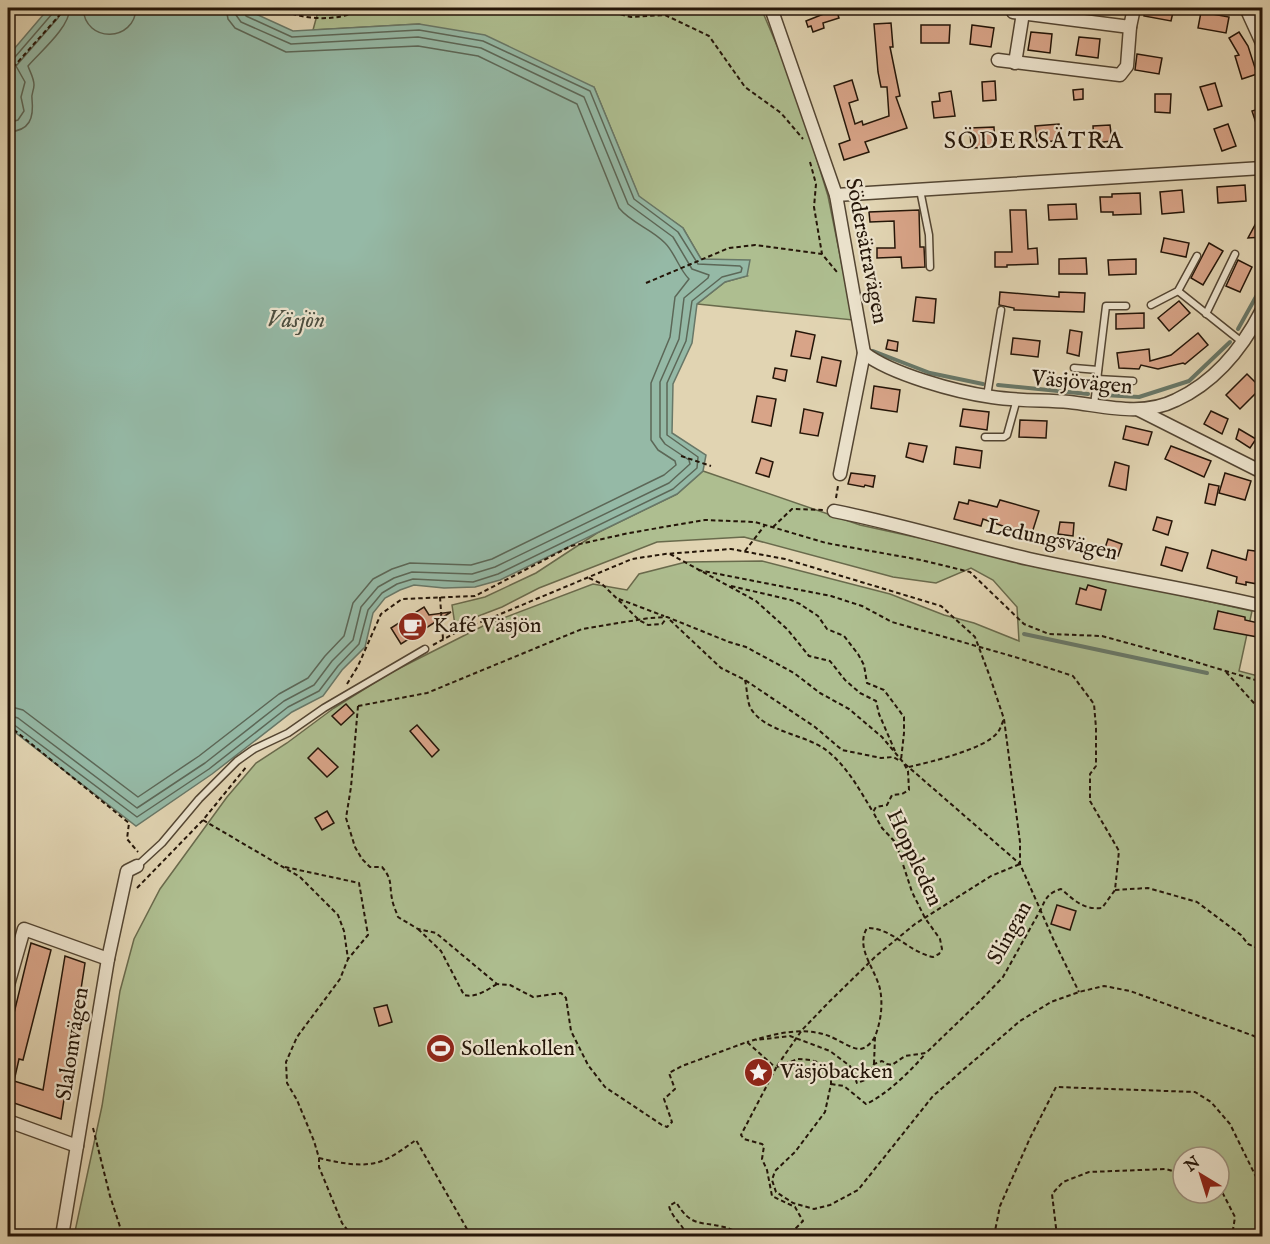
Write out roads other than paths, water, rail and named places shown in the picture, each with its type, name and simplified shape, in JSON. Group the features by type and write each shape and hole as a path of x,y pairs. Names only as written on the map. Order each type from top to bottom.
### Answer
{"street":[{"name":"Södersätravägen","path":"771,8 837,195 864,352 840,474"},
{"path":"998,60 1120,75 1127,66 1134,8"},
{"path":"1246,8 1263,43"},
{"path":"1015,63 1018,12 1130,27"},
{"path":"837,195 1263,168"},
{"name":"Väsjövägen","path":"864,352 875,362 890,368 932,382 987,396 1139,410 1158,407 1177,400 1207,381 1232,358 1263,310"},
{"path":"1139,410 1263,472"},
{"name":"Ledungsvägen","path":"834,511 896,524 1030,559 1263,606"},
{"name":"Slalomvägen","path":"62,1236 108,959 127,871 137,866"},
{"path":"8,985 24,929 108,959"},
{"path":"8,1120 77,1146"}],"lane":[{"path":"920,190 929,235 930,267"},
{"path":"1206,314 1235,254"},
{"path":"1151,305 1178,291 1197,256"},
{"path":"1178,291 1242,342"},
{"path":"1094,405 1106,306 1126,306"},
{"path":"987,396 1001,310"},
{"path":"1074,368 1098,370"},
{"path":"1097,379 1134,381"},
{"path":"985,437 1007,435 1017,399"},
{"path":"137,866 157,849 199,799 237,762 254,749 288,733 324,708 425,648"}],"water":[{"name":"Väsjön","path":"49,8 105,8 107,12 128,8 243,8 293,31 419,24 485,35 594,87 639,196 683,228 701,259 750,260 747,276 725,282 697,304 692,343 673,384 672,433 706,455 703,471 677,494 500,580 475,587 444,588 414,585 385,598 373,613 365,647 342,670 323,696 292,712 212,774 136,826 8,727 8,111 11,109 8,89 12,85 8,77 8,56"}],"waterway":[{"path":"1238,329 1262,286"},
{"path":"1104,395 1139,397 1189,381 1230,342"},
{"path":"873,351 930,373 983,384"},
{"path":"998,385 1088,394"},
{"path":"1024,634 1207,673"}],"place":[{"name":"Kafé Väsjön","path":"412,626"},
{"name":"Sollenkollen","path":"440,1049"},
{"name":"Väsjöbacken","path":"759,1072"}],"district":[{"name":"SÖDERSÄTRA","path":"1034,141"}]}
